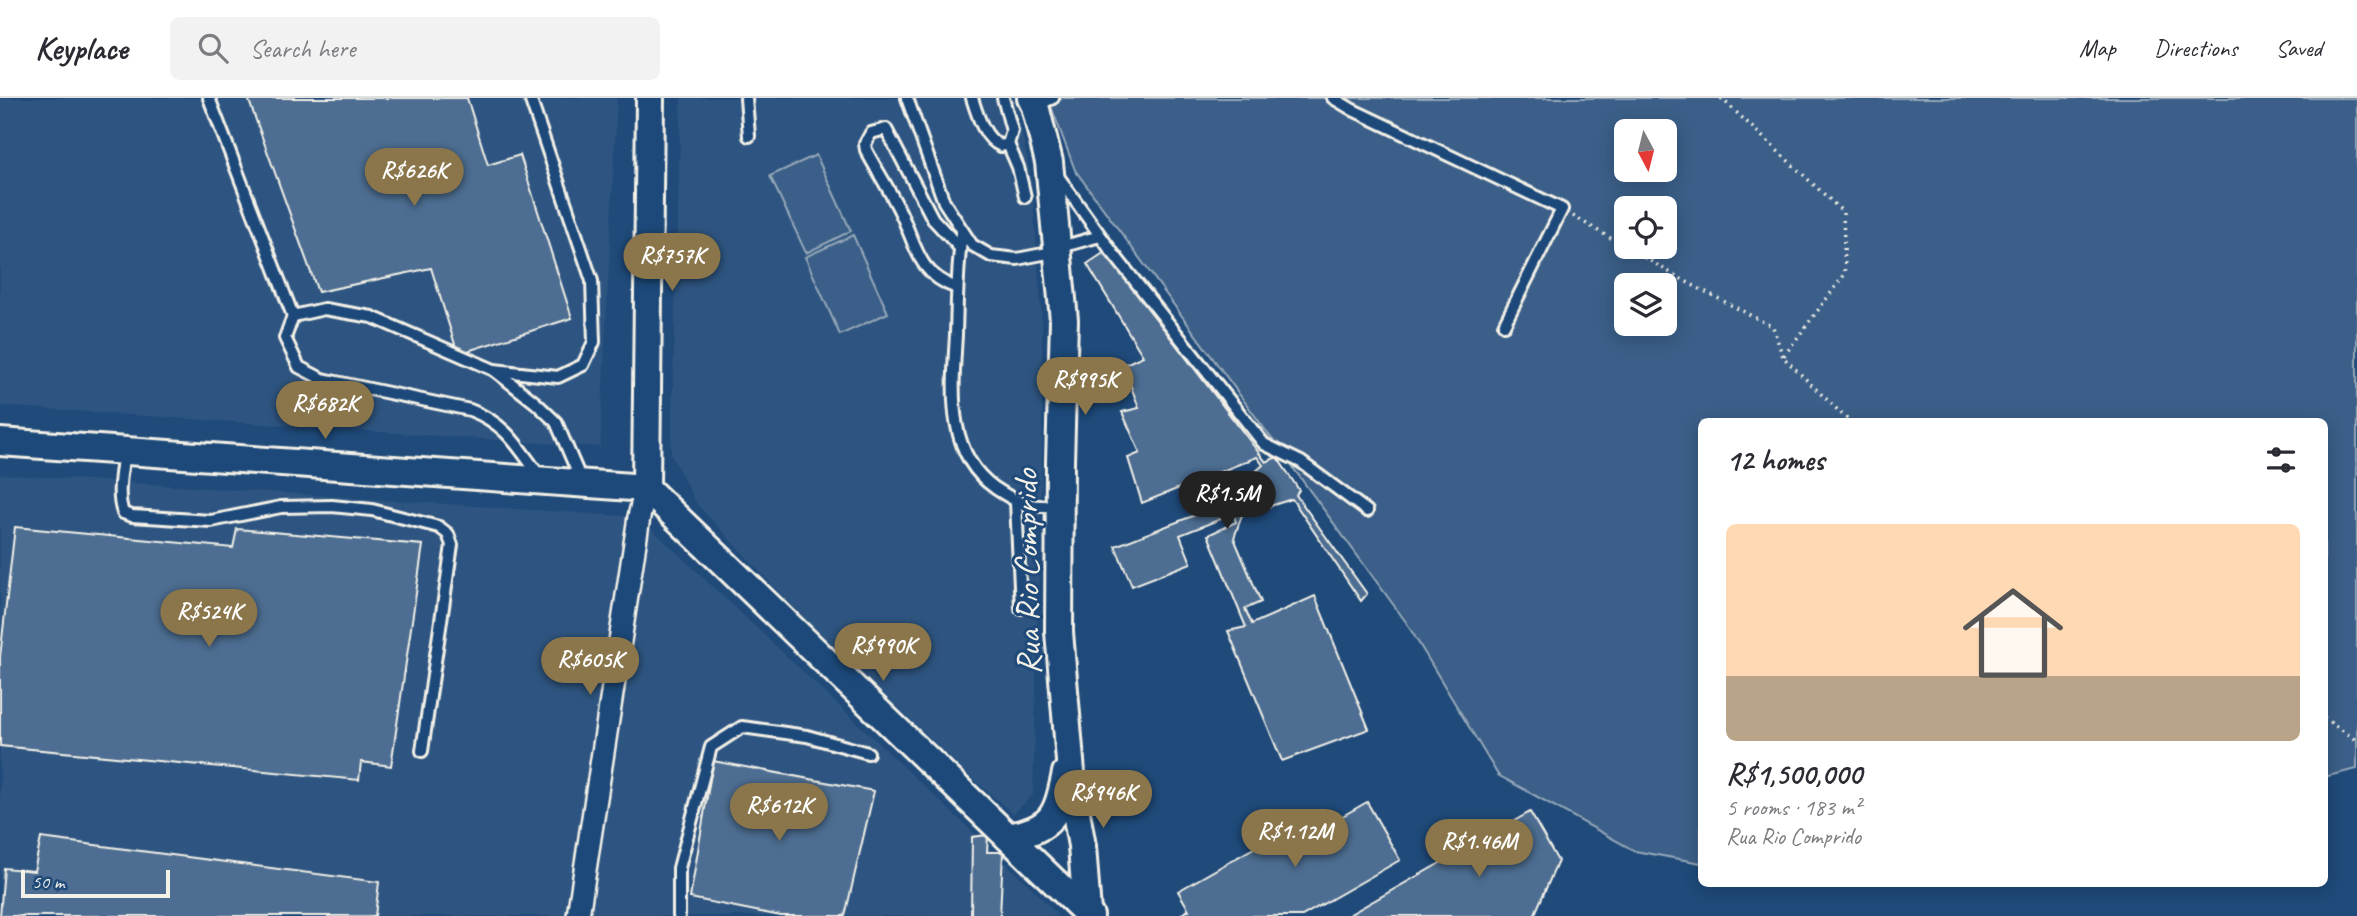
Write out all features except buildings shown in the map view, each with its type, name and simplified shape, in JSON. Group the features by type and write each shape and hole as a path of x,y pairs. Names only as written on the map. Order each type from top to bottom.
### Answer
{"street":[{"path":"578,916 639,517 646,488 650,98"},
{"name":"Rua Rio Comprido","path":"1039,101 1049,162 1064,320 1059,632 1073,796 1082,846 1089,914"},
{"path":"0,442 646,488 1089,914"},
{"path":"1008,836 1042,827 1055,814 1070,753"}],"lane":[{"path":"209,98 293,316 285,338 299,367 322,379 470,410 488,417 504,429 543,480"},
{"path":"494,370 558,377 583,365 594,342 592,281 530,98"},
{"path":"747,98 749,135"},
{"path":"908,98 944,202 972,245 990,256 1017,259 1058,251 1077,241 1100,236"},
{"path":"972,98 980,122 991,139 1001,146 1008,144"},
{"path":"1003,98 1012,131 1008,144 1018,167 1025,197"},
{"path":"1333,98 1562,209 1504,325"},
{"path":"957,288 933,276 921,261 903,218 866,150 865,144 871,134 886,129 933,219 960,248"},
{"path":"1049,162 1100,236 1264,444 1301,462 1367,511"},
{"path":"962,233 953,398 959,436 968,458 985,481 1016,502 1033,507 1060,506"},
{"path":"293,316 324,309 372,317 494,370 556,422 582,483"},
{"path":"124,451 121,506 123,513 132,516 211,521 281,507 332,506 372,510 439,527 448,534 452,545 422,751"},
{"path":"1016,502 1021,608"},
{"path":"679,916 679,868 711,747 742,727 807,736 868,753"}],"path":[{"path":"1721,98 1843,212 1845,274 1783,357"},
{"path":"1562,209 1614,240"},
{"path":"1647,259 1773,327 1783,357 1846,418"},
{"path":"2328,721 2357,741"}],"shaded area":[{"path":"0,98 617,98 600,447 0,406"},
{"path":"681,98 1015,98 1032,183 1042,322 1042,459 1033,795 1013,814 963,770 787,601 696,503 671,455"},
{"path":"1048,98 2357,98 2357,769 2328,776 2328,418 1698,418 1698,862 1635,851 1498,775 1406,622 1075,170"},
{"path":"816,155 851,231 806,253 770,176"},
{"path":"853,235 888,313 840,335 805,257"},
{"path":"0,474 639,517 1031,887 1058,916 0,916"}]}
